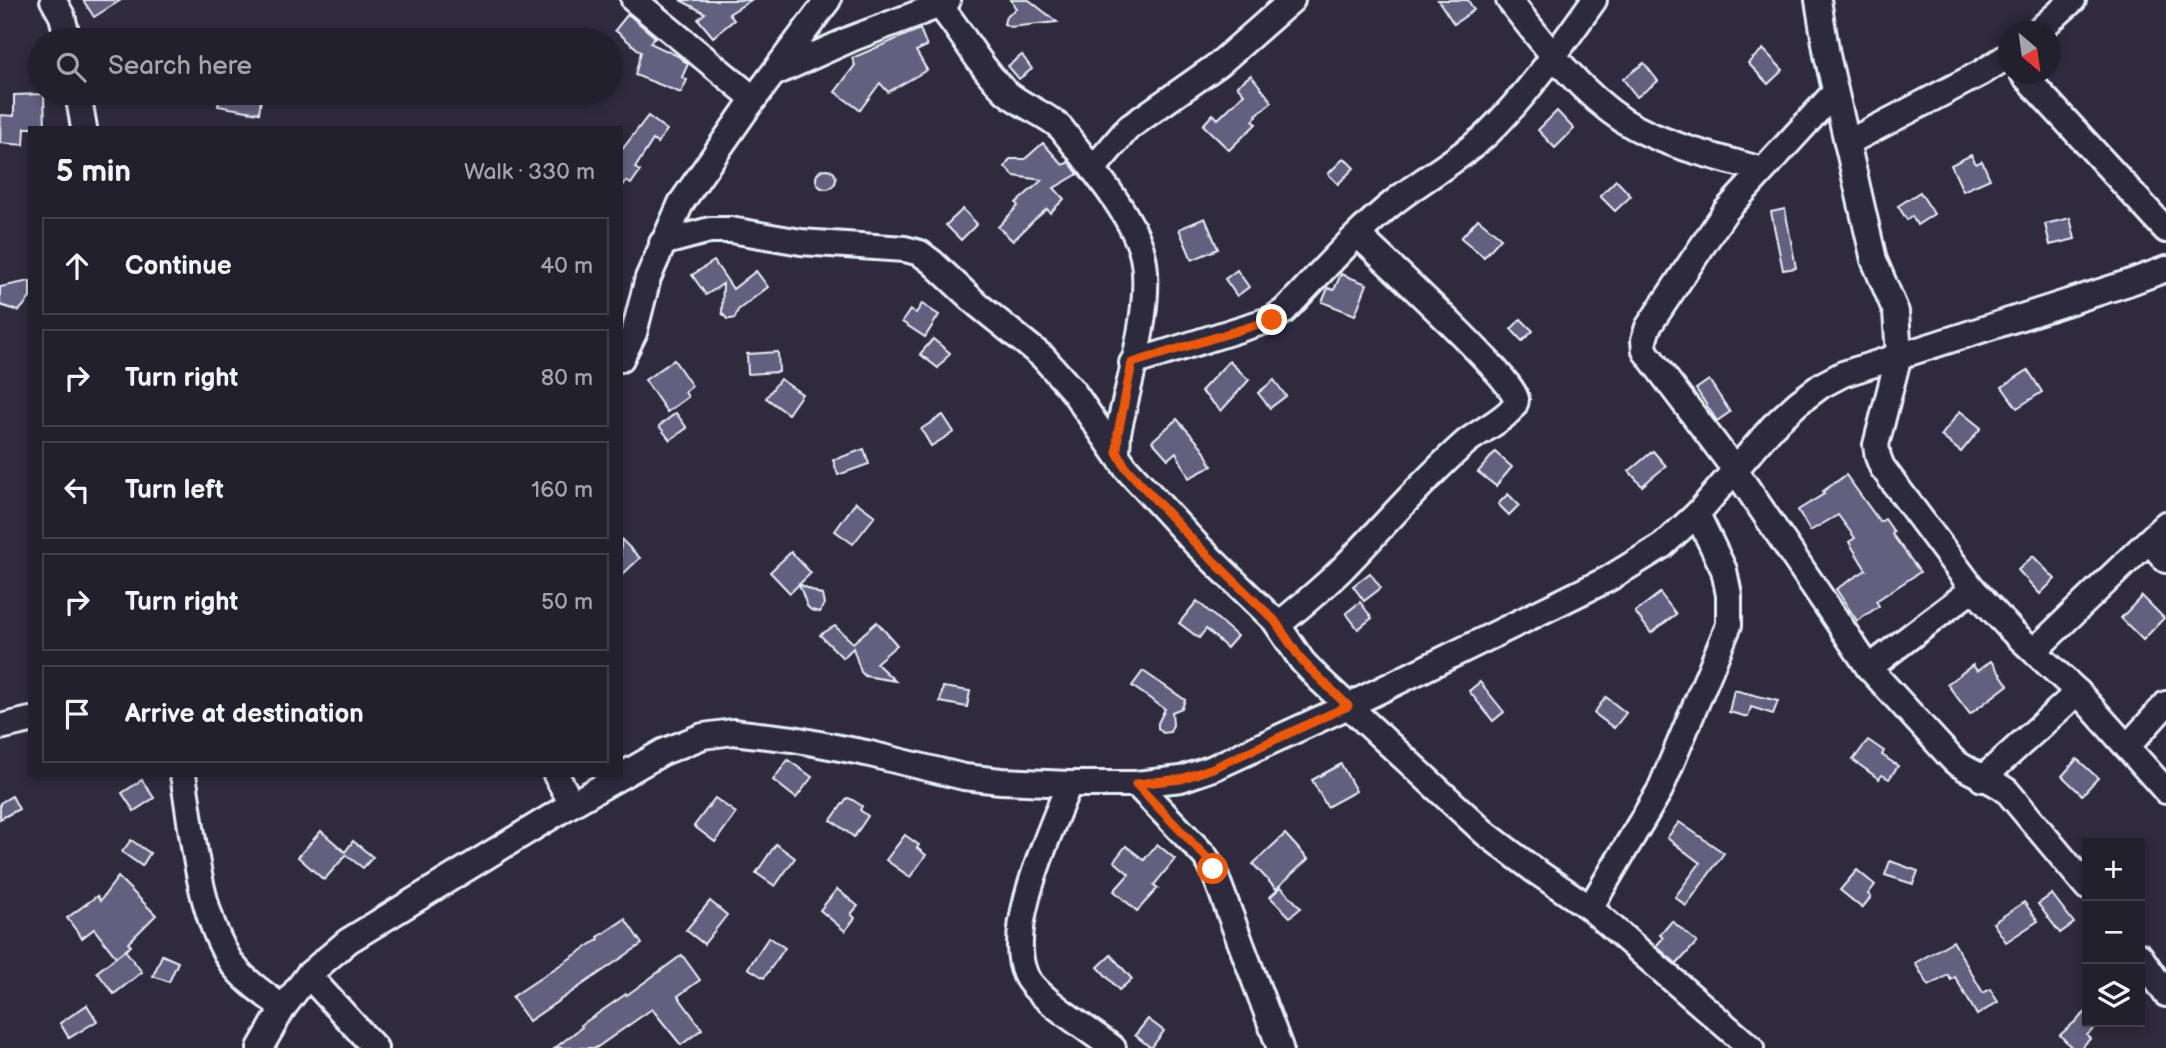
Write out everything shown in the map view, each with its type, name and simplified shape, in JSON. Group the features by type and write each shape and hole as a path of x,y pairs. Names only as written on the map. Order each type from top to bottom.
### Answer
{"street":[{"path":"53,0 65,28"},
{"path":"634,0 754,99"},
{"path":"623,355 634,333 648,278 681,203 828,0"},
{"path":"1093,169 1128,128 1219,64 1292,0"},
{"path":"1509,0 1553,57 1607,108 1626,122 1691,148 1762,170"},
{"path":"1132,363 1272,320 1284,311 1395,201 1454,161 1489,132 1553,57 1594,0"},
{"path":"1818,0 1819,18 1874,260 1896,313 1899,355 1876,445 1882,467 1973,589 2078,692 2166,791"},
{"path":"2049,21 2073,0"},
{"path":"774,73 941,2 994,80 1008,94 1048,116 1061,128 1093,169 1126,219 1141,249 1145,274 1142,320 1118,433 1117,452"},
{"path":"1847,143 1998,62"},
{"path":"2033,84 2166,230"},
{"path":"1835,92 1725,212 1648,327 1644,340 1645,351 1735,470 1869,668 1954,761 2007,791 2082,881"},
{"path":"80,105 84,126"},
{"path":"662,243 710,230 731,230 801,242 905,249 920,253 978,305 1043,357 1073,391 1126,468 1196,544 1278,625 1302,661 1348,706 1485,833 1590,908 1751,1048"},
{"path":"1278,625 1339,571 1449,457 1469,439 1508,413 1515,406 1517,398 1512,388 1465,338 1358,235"},
{"path":"623,775 685,742 703,736 733,732 793,739 866,753 964,777 1069,785 1136,784 1181,779 1213,768 1348,706 1608,579 1662,545 1698,514 1773,426 1822,385 1843,374 2166,269"},
{"path":"1590,908 1660,790 1729,625 1729,595 1724,570 1698,514"},
{"path":"2034,651 2157,533 2166,560"},
{"path":"1869,668 1973,589"},
{"path":"1982,779 2078,692"},
{"path":"2127,747 2166,704"},
{"path":"0,727 28,720"},
{"path":"183,777 212,922 230,961 239,972 283,1007"},
{"path":"557,777 572,804"},
{"path":"260,1048 283,1007 308,975 348,941 619,777"},
{"path":"1136,784 1205,856 1213,869 1280,1048"},
{"path":"1069,785 1024,910 1019,936 1021,960 1026,976 1037,990 1113,1048"},
{"path":"2145,963 2166,994"},
{"path":"308,975 375,1048"}],"building":[{"path":"83,0 121,0 94,17"},
{"path":"680,0 751,0 729,14 734,20 713,37 698,19 705,13"},
{"path":"1011,0 1029,0 1057,22 1010,27 1004,24 1006,16 1016,9"},
{"path":"1438,0 1468,0 1474,10 1454,24"},
{"path":"628,14 655,37 650,43 678,56 688,64 682,77 687,80 681,93 635,75 641,52 623,37 623,28 617,28"},
{"path":"920,29 927,46 916,51 927,70 888,92 880,83 860,110 835,92 855,65 852,58"},
{"path":"1763,49 1783,70 1768,84 1748,63"},
{"path":"1022,55 1032,69 1019,79 1008,66"},
{"path":"1644,63 1658,81 1637,97 1623,79"},
{"path":"1251,75 1272,102 1256,115 1253,121 1256,124 1229,150 1203,125 1213,114 1218,119 1244,94 1237,86"},
{"path":"14,95 28,95 28,105 44,105 45,126 25,128 24,145 0,143 1,115 14,116"},
{"path":"218,105 260,105 259,113"},
{"path":"1557,111 1574,129 1555,148 1538,130"},
{"path":"648,116 667,130 657,143 653,140 635,168 640,171 631,184 626,181 623,186 623,148"},
{"path":"1043,143 1063,165 1069,162 1078,174 1054,188 1064,199 1050,213 1047,209 1013,241 998,227 1018,206 1016,203 1042,180 1014,176 1005,167 1010,159 1025,159"},
{"path":"1971,155 1976,164 1982,161 1990,179 1963,191 1951,165"},
{"path":"1344,158 1354,168 1338,184 1328,174"},
{"path":"826,169 833,172 836,179 833,186 826,189 819,186 816,179 819,172"},
{"path":"1616,180 1631,196 1615,211 1600,196"},
{"path":"1920,192 1934,214 1917,225 1912,216 1907,220 1898,206"},
{"path":"963,209 977,224 961,240 946,225"},
{"path":"1785,209 1796,268 1783,270 1771,212"},
{"path":"1205,218 1218,249 1192,260 1179,229"},
{"path":"2070,218 2075,239 2050,245 2045,224"},
{"path":"1478,219 1501,238 1484,257 1461,238"},
{"path":"714,261 733,289 756,271 768,287 738,310 735,318 727,319 722,313 723,284 706,295 692,275"},
{"path":"1237,270 1249,287 1237,296 1225,279"},
{"path":"1341,274 1367,284 1355,315 1322,302 1328,288 1334,290"},
{"path":"28,281 28,300 19,311 0,305 0,287"},
{"path":"922,304 939,315 925,337 902,322 910,310 916,313"},
{"path":"1521,319 1533,331 1522,341 1511,329"},
{"path":"933,339 950,353 938,368 920,354"},
{"path":"778,352 779,372 748,374 747,354"},
{"path":"674,360 692,386 685,392 688,397 667,412 645,380"},
{"path":"1229,361 1249,380 1221,411 1201,391"},
{"path":"2028,370 2042,392 2017,408 2002,387"},
{"path":"780,379 802,394 788,414 766,398"},
{"path":"1274,380 1286,396 1270,408 1258,393"},
{"path":"1709,380 1730,412 1717,421 1696,389"},
{"path":"1960,411 1981,428 1961,452 1941,436"},
{"path":"676,413 687,428 670,440 659,426"},
{"path":"943,415 954,432 931,446 921,429"},
{"path":"1177,419 1202,447 1212,466 1189,478 1176,452 1168,459 1152,441"},
{"path":"864,449 869,464 838,475 833,460"},
{"path":"1653,451 1666,466 1642,486 1629,471"},
{"path":"1495,452 1512,467 1496,486 1478,472"},
{"path":"1846,475 1880,522 1885,519 1894,532 1892,534 1920,572 1876,601 1879,606 1857,621 1836,589 1866,570 1849,542 1855,538 1838,515 1810,531 1798,510 1824,494 1822,492"},
{"path":"1508,494 1519,505 1509,515 1498,504"},
{"path":"856,502 875,516 853,544 835,531"},
{"path":"623,541 640,558 623,574"},
{"path":"791,552 811,573 790,593 770,572"},
{"path":"2033,556 2055,579 2040,594 2018,570"},
{"path":"1370,573 1381,588 1364,601 1353,586"},
{"path":"799,584 822,595 824,604 820,612 807,606"},
{"path":"1660,593 1676,614 1651,633 1635,612"},
{"path":"2142,596 2164,618 2143,640 2121,618"},
{"path":"1197,601 1237,636 1227,648 1206,629 1199,638 1179,623"},
{"path":"1360,602 1372,618 1358,629 1346,613"},
{"path":"877,622 897,645 876,663 895,681 865,676 861,672 853,648 843,658 820,635 835,626 853,643"},
{"path":"1991,661 2008,685 1970,714 1947,684 1973,665 1977,671"},
{"path":"1143,671 1185,700 1182,708 1172,712 1173,725 1170,732 1163,733 1158,728 1165,709 1132,686"},
{"path":"1480,682 1504,712 1493,721 1469,691"},
{"path":"943,687 970,691 967,707 940,702"},
{"path":"1734,690 1778,701 1773,714 1751,707 1748,717 1729,712"},
{"path":"1606,697 1626,713 1614,728 1594,713"},
{"path":"1868,740 1884,751 1882,755 1898,766 1889,779 1882,775 1879,779 1853,760"},
{"path":"2077,759 2098,778 2082,795 2062,776"},
{"path":"788,760 812,777 796,798 773,780"},
{"path":"1341,764 1356,791 1327,807 1312,780"},
{"path":"142,780 154,798 134,811 122,793"},
{"path":"12,796 19,809 0,819 0,803"},
{"path":"715,798 736,813 715,842 694,826"},
{"path":"847,798 862,806 860,810 868,816 854,837 831,820"},
{"path":"1679,822 1724,853 1686,906 1675,897 1700,863 1667,838"},
{"path":"321,831 345,852 353,841 373,857 363,868 346,855 324,880 298,857"},
{"path":"1285,834 1308,859 1276,889 1253,864"},
{"path":"905,835 919,845 917,848 926,855 910,877 886,860"},
{"path":"131,840 150,853 142,866 122,852"},
{"path":"776,844 795,858 775,886 756,873"},
{"path":"1157,844 1175,859 1154,885 1158,888 1137,911 1114,891 1129,874 1114,861 1126,846 1144,860"},
{"path":"1890,861 1918,871 1913,884 1885,875"},
{"path":"1857,870 1875,885 1868,894 1871,897 1862,908 1840,890"},
{"path":"118,877 156,915 128,943 131,946 116,957 94,929 82,938 67,918 97,896 100,901"},
{"path":"1281,887 1301,908 1290,917 1270,897"},
{"path":"837,889 858,906 851,914 855,918 845,931 820,910"},
{"path":"2052,894 2074,923 2060,933 2038,904"},
{"path":"710,901 727,915 704,944 686,930"},
{"path":"2024,902 2038,921 2006,942 1993,923"},
{"path":"625,919 642,944 529,1021 512,997"},
{"path":"1672,921 1697,942 1677,964 1656,946 1663,938 1660,935"},
{"path":"769,937 785,948 764,978 748,968"},
{"path":"1953,941 1983,993 1990,989 1998,1002 1977,1015 1955,977 1951,980 1948,975 1929,986 1915,963"},
{"path":"125,950 142,972 114,994 97,972"},
{"path":"162,955 178,962 169,982 153,976"},
{"path":"682,955 700,980 678,996 702,1029 681,1045 652,1009 596,1048 555,1048 582,1027 581,1025"},
{"path":"1111,955 1132,979 1119,990 1098,967"},
{"path":"87,1005 97,1021 69,1038 60,1023"},
{"path":"2082,1015 2082,1027 2096,1027 2087,1035 2090,1039 2081,1048 2072,1048 2060,1035"},
{"path":"1148,1019 1164,1031 1151,1048 1135,1035"}],"route":[{"path":"1213,869 1205,856 1136,784 1181,779 1213,768 1348,706 1302,661 1275,621 1196,544 1126,468 1117,452 1118,433 1132,363 1272,320"}]}
